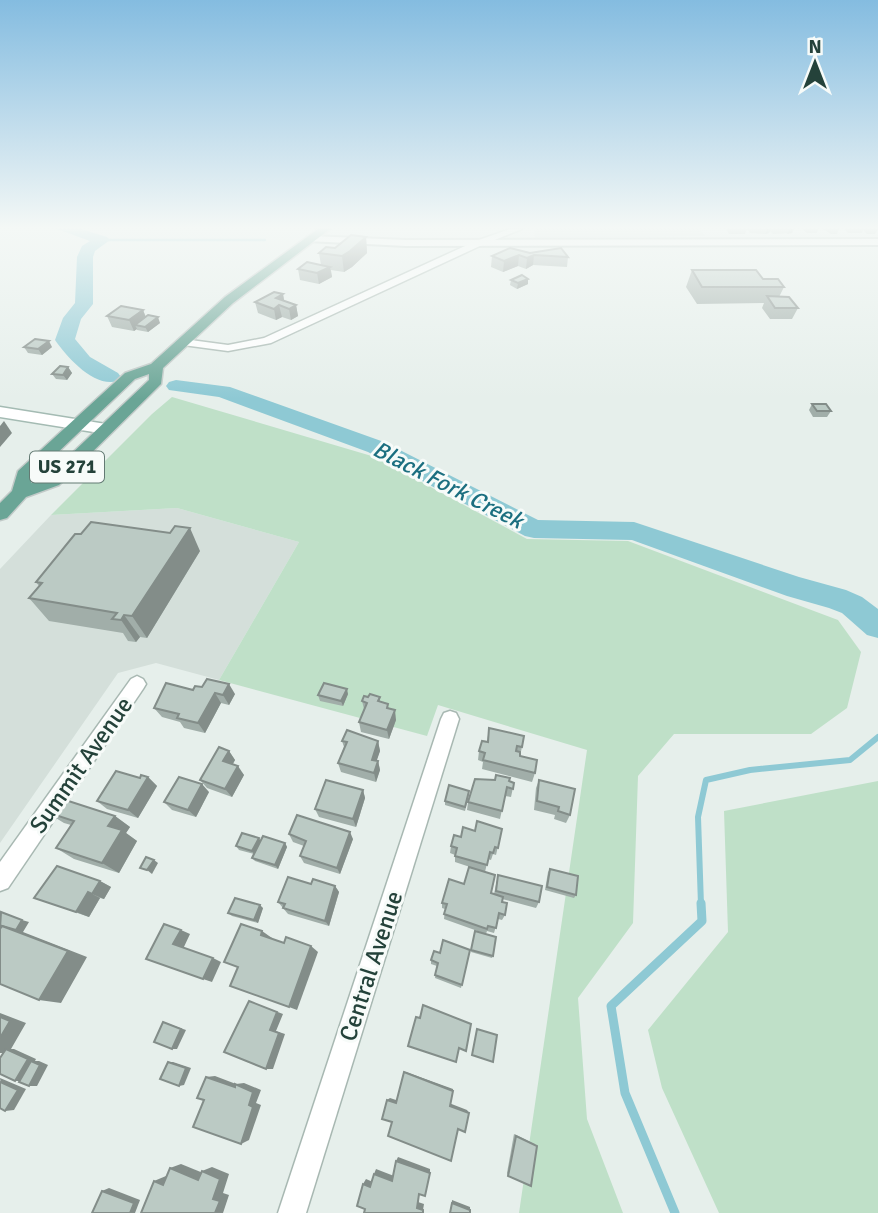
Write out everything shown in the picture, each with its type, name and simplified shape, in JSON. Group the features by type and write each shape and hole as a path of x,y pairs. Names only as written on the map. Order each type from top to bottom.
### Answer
{"main road":[{"name":"US 271","path":"20,493 24,475 130,376 156,367 248,286"},
{"name":"US 271","path":"0,514 20,493 53,481 156,381 156,367"},
{"path":"0,412 106,429"}],"street":[{"path":"183,342 228,348 267,341 387,286"},
{"name":"Summit Avenue","path":"0,880 137,684"},
{"name":"Central Avenue","path":"292,1213 450,719"}],"shaded area":[{"path":"177,508 299,542 219,680 156,663 118,673 0,843 0,569 51,515"}],"green space":[{"path":"172,397 375,457 527,539 628,541 838,620 861,652 847,708 811,734 674,734 638,776 633,923 578,998 587,1119 623,1213 519,1213 587,750 438,705 427,736 219,680 299,542 177,508 51,515"},
{"path":"878,781 878,1213 719,1213 662,1088 648,1030 728,932 724,811"}],"building":[{"path":"701,286 784,287 702,287"},
{"path":"274,292 283,294 276,298 296,305 289,309 279,305 274,309 255,302"},
{"path":"767,296 789,297 798,308 775,308"},
{"path":"121,306 143,310 129,320 107,316"},
{"path":"148,315 158,317 145,327 135,325"},
{"path":"35,339 49,341 38,349 24,347"},
{"path":"60,366 68,367 63,375 52,374"},
{"path":"812,404 826,404 831,411 817,411"},
{"path":"91,522 170,533 175,526 190,528 132,616 124,615 121,620 112,619 117,613 29,598 42,583 36,582 75,534 81,534"},
{"path":"207,679 229,684 223,695 215,693 198,723 177,718 179,714 154,708 166,683 193,690 195,686 202,687"},
{"path":"324,683 347,689 341,701 318,695"},
{"path":"370,694 380,697 378,701 395,710 387,730 359,722 367,703 362,701 364,696 368,697"},
{"path":"489,728 524,736 522,747 517,746 516,751 520,752 520,756 537,760 535,773 483,760 485,753 479,751 482,741 488,742"},
{"path":"347,730 378,741 372,760 378,761 374,773 338,763 347,742 342,741"},
{"path":"219,747 229,751 223,761 238,766 225,789 200,780"},
{"path":"116,771 140,778 141,775 148,777 128,810 97,801"},
{"path":"496,775 510,778 509,781 514,783 513,789 507,787 502,811 468,802 475,779 495,780"},
{"path":"179,777 202,784 188,810 164,802"},
{"path":"326,780 363,790 353,819 315,809"},
{"path":"539,780 575,789 570,815 558,811 559,807 537,801"},
{"path":"449,785 469,791 465,807 445,801"},
{"path":"56,797 115,816 108,826 122,830 102,863 56,848 74,821 46,812"},
{"path":"297,815 350,832 337,868 300,856 306,841 289,834"},
{"path":"477,821 502,829 498,848 495,847 493,853 490,852 487,865 455,856 457,848 451,846 454,835 461,837 463,827 475,831"},
{"path":"242,833 259,838 252,851 236,846"},
{"path":"263,836 285,843 275,865 252,858"},
{"path":"146,857 154,860 147,870 140,868"},
{"path":"57,866 100,881 92,894 88,892 76,912 34,898"},
{"path":"469,867 495,875 491,893 503,897 502,902 507,903 505,915 499,913 496,928 488,926 487,929 444,914 447,904 442,903 449,879 464,884"},
{"path":"550,869 578,876 576,895 547,887"},
{"path":"498,875 542,886 539,902 496,891"},
{"path":"288,877 311,884 313,879 335,886 325,921 283,908 285,904 278,902"},
{"path":"235,898 260,905 254,920 228,913"},
{"path":"1,912 22,920 16,930 2,926 0,929"},
{"path":"164,924 181,930 173,944 213,958 203,979 146,959"},
{"path":"241,924 284,943 286,937 311,946 289,1007 230,986 238,967 224,962"},
{"path":"2,926 68,951 39,1000 0,984"},
{"path":"475,931 496,937 493,956 471,950"},
{"path":"443,940 470,950 462,985 435,975 438,963 431,960 434,951 440,953"},
{"path":"249,1001 277,1012 270,1030 279,1033 266,1069 224,1052"},
{"path":"423,1005 471,1024 466,1051 459,1048 456,1062 408,1046 416,1017 420,1018"},
{"path":"0,1017 10,1021 0,1038"},
{"path":"163,1022 181,1029 172,1049 154,1042"},
{"path":"477,1029 497,1035 493,1062 472,1055"},
{"path":"6,1049 28,1059 15,1081 0,1074 0,1058"},
{"path":"31,1061 40,1065 29,1086 19,1082"},
{"path":"168,1062 186,1068 179,1086 160,1079"},
{"path":"404,1072 453,1091 450,1106 469,1113 465,1132 458,1129 451,1161 388,1136 392,1122 382,1119 387,1100 396,1103"},
{"path":"206,1077 235,1087 235,1084 253,1092 249,1105 253,1107 241,1144 193,1127 204,1100 197,1098"},
{"path":"0,1082 18,1090 5,1111 0,1108"},
{"path":"516,1136 537,1146 531,1186 508,1176"},
{"path":"396,1161 430,1173 425,1196 419,1194 417,1208 423,1210 423,1213 364,1213 365,1209 357,1206 363,1184 370,1187 374,1174 392,1181"},
{"path":"170,1168 198,1180 202,1171 220,1179 213,1199 220,1201 215,1213 141,1213 154,1181 163,1185"},
{"path":"102,1191 134,1203 130,1213 92,1213"},
{"path":"452,1203 470,1210 470,1213 450,1213"}],"waterway":[{"name":"Black Fork Creek","path":"84,286 84,304 72,318 65,340 83,361 111,377"},
{"name":"Black Fork Creek","path":"176,386 223,391 376,447 534,529 634,531 797,588 836,598 852,605 878,626"},
{"path":"701,905 698,817 706,780 750,770 850,760 878,737"},
{"path":"675,1213 625,1093 611,1006 702,921 701,903"}]}
